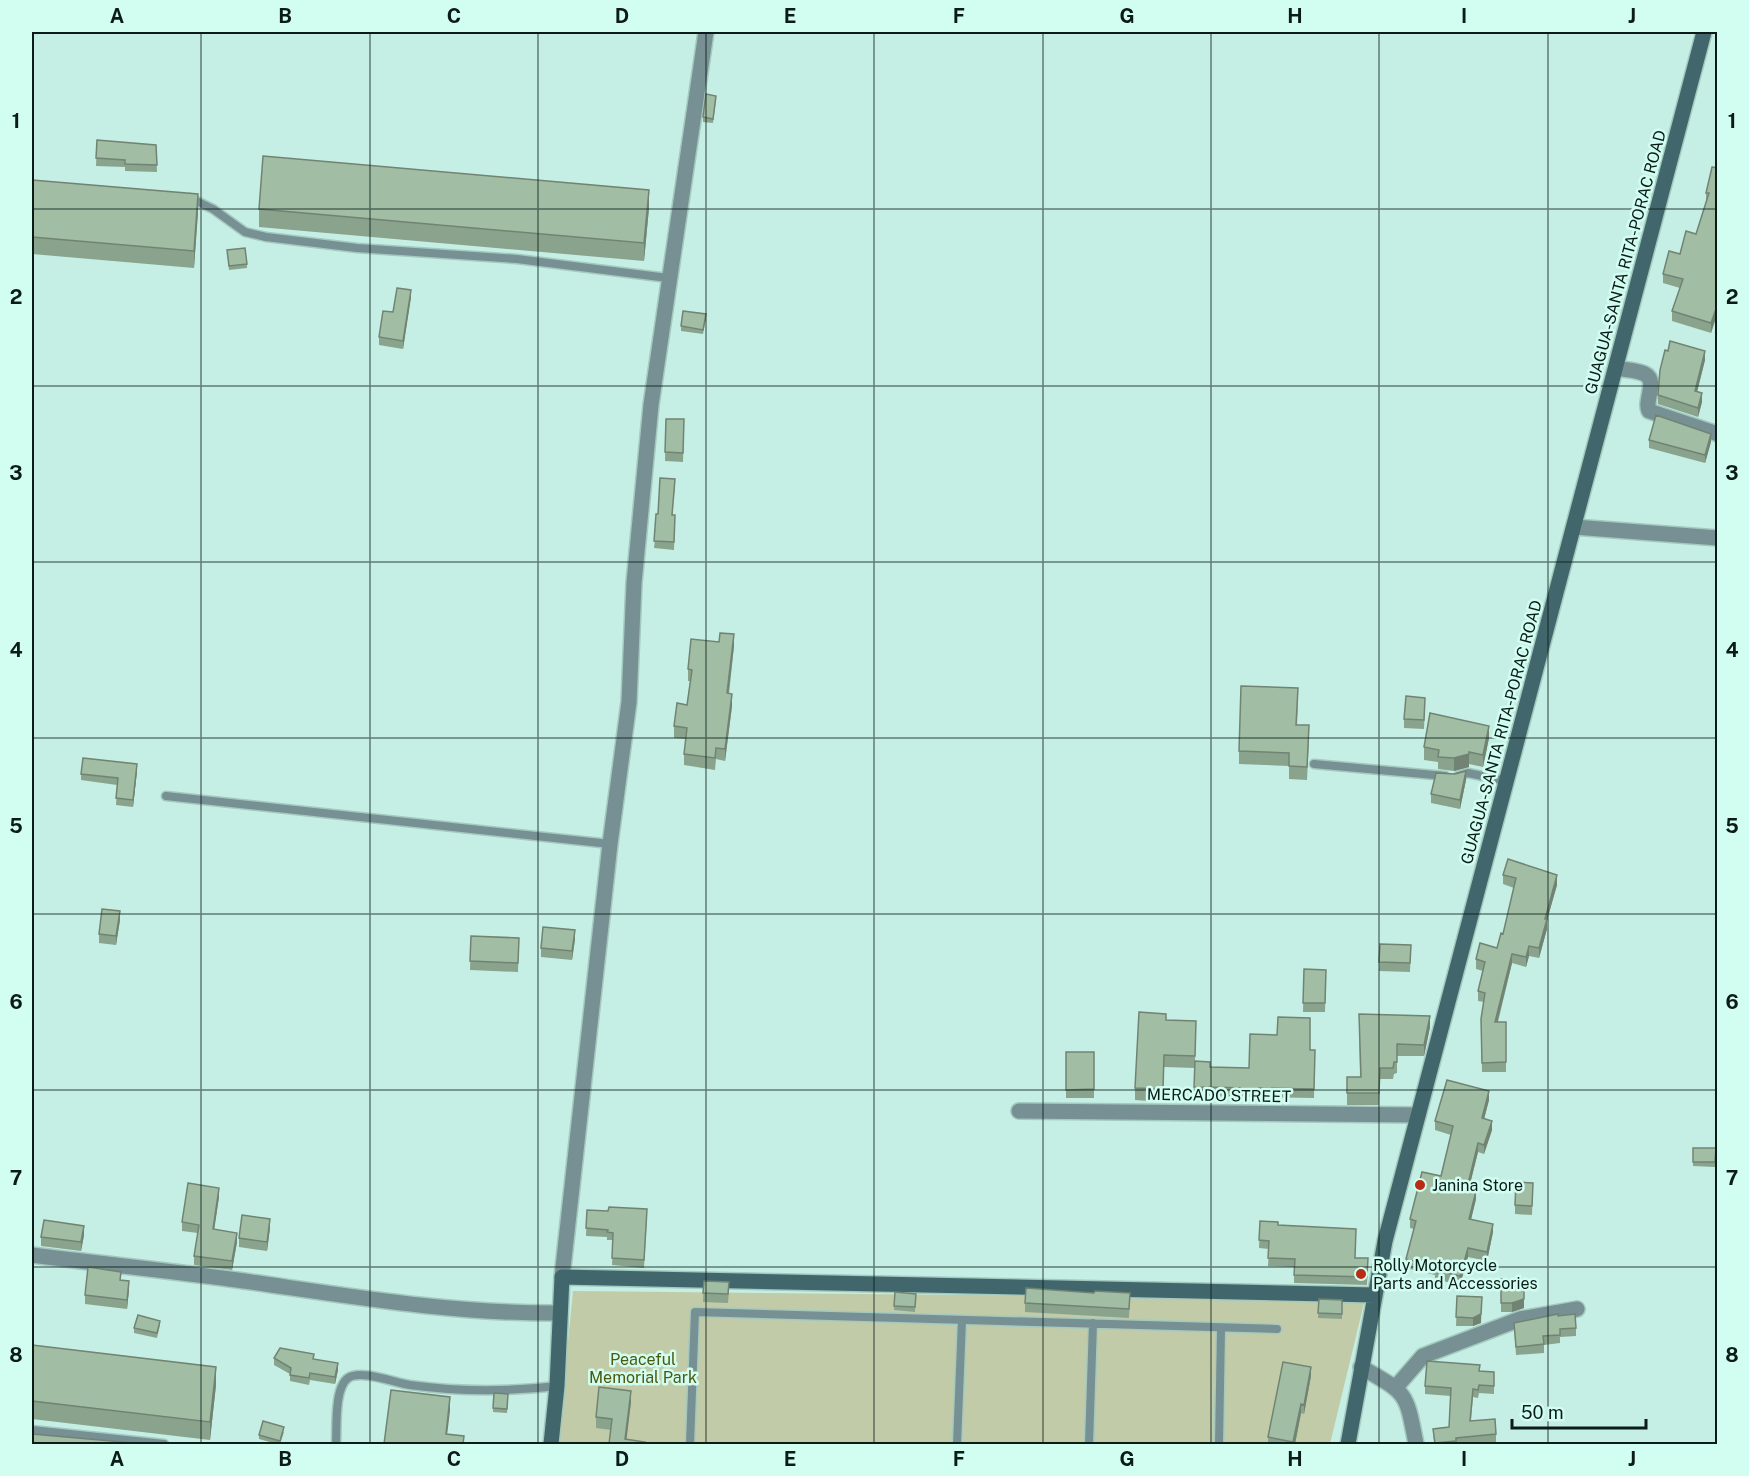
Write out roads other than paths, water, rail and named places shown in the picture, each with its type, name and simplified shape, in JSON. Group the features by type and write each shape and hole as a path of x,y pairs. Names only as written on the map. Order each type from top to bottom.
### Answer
{"main road":[{"name":"GUAGUA-SANTA RITA-PORAC ROAD","path":"1348,1444 1384,1241 1704,32"},
{"path":"551,1444 557,1386 562,1277 1375,1295"}],"street":[{"path":"562,1277 610,844 629,702 634,583 651,405 706,32"},
{"path":"1616,368 1645,374 1650,378 1652,384 1647,407 1649,411 1718,434"},
{"path":"1574,527 1718,538"},
{"name":"MERCADO STREET","path":"1019,1112 1418,1115"},
{"path":"32,1255 423,1306 508,1314 560,1313"},
{"path":"1396,1387 1423,1356 1520,1319 1577,1309"},
{"path":"1362,1367 1396,1387 1409,1407 1416,1444"}],"lane":[{"path":"178,196 196,200 213,209 245,232 266,237 357,248 518,260 669,278"},
{"path":"1314,764 1455,777 1468,773 1506,781"},
{"path":"166,796 610,844"},
{"path":"690,1444 695,1312 1277,1329"},
{"path":"957,1444 962,1320"},
{"path":"1089,1444 1093,1323"},
{"path":"1219,1444 1221,1329"},
{"path":"336,1444 339,1392 346,1379 358,1374 410,1385 485,1392 557,1386"},
{"path":"32,1430 164,1444"}],"place":[{"name":"Janina Store","path":"1420,1185"},
{"name":"Rolly Motorcycle Parts and Accessories","path":"1361,1274"}],"park label":[{"name":"Peaceful Memorial Park","path":"643,1368"}]}
